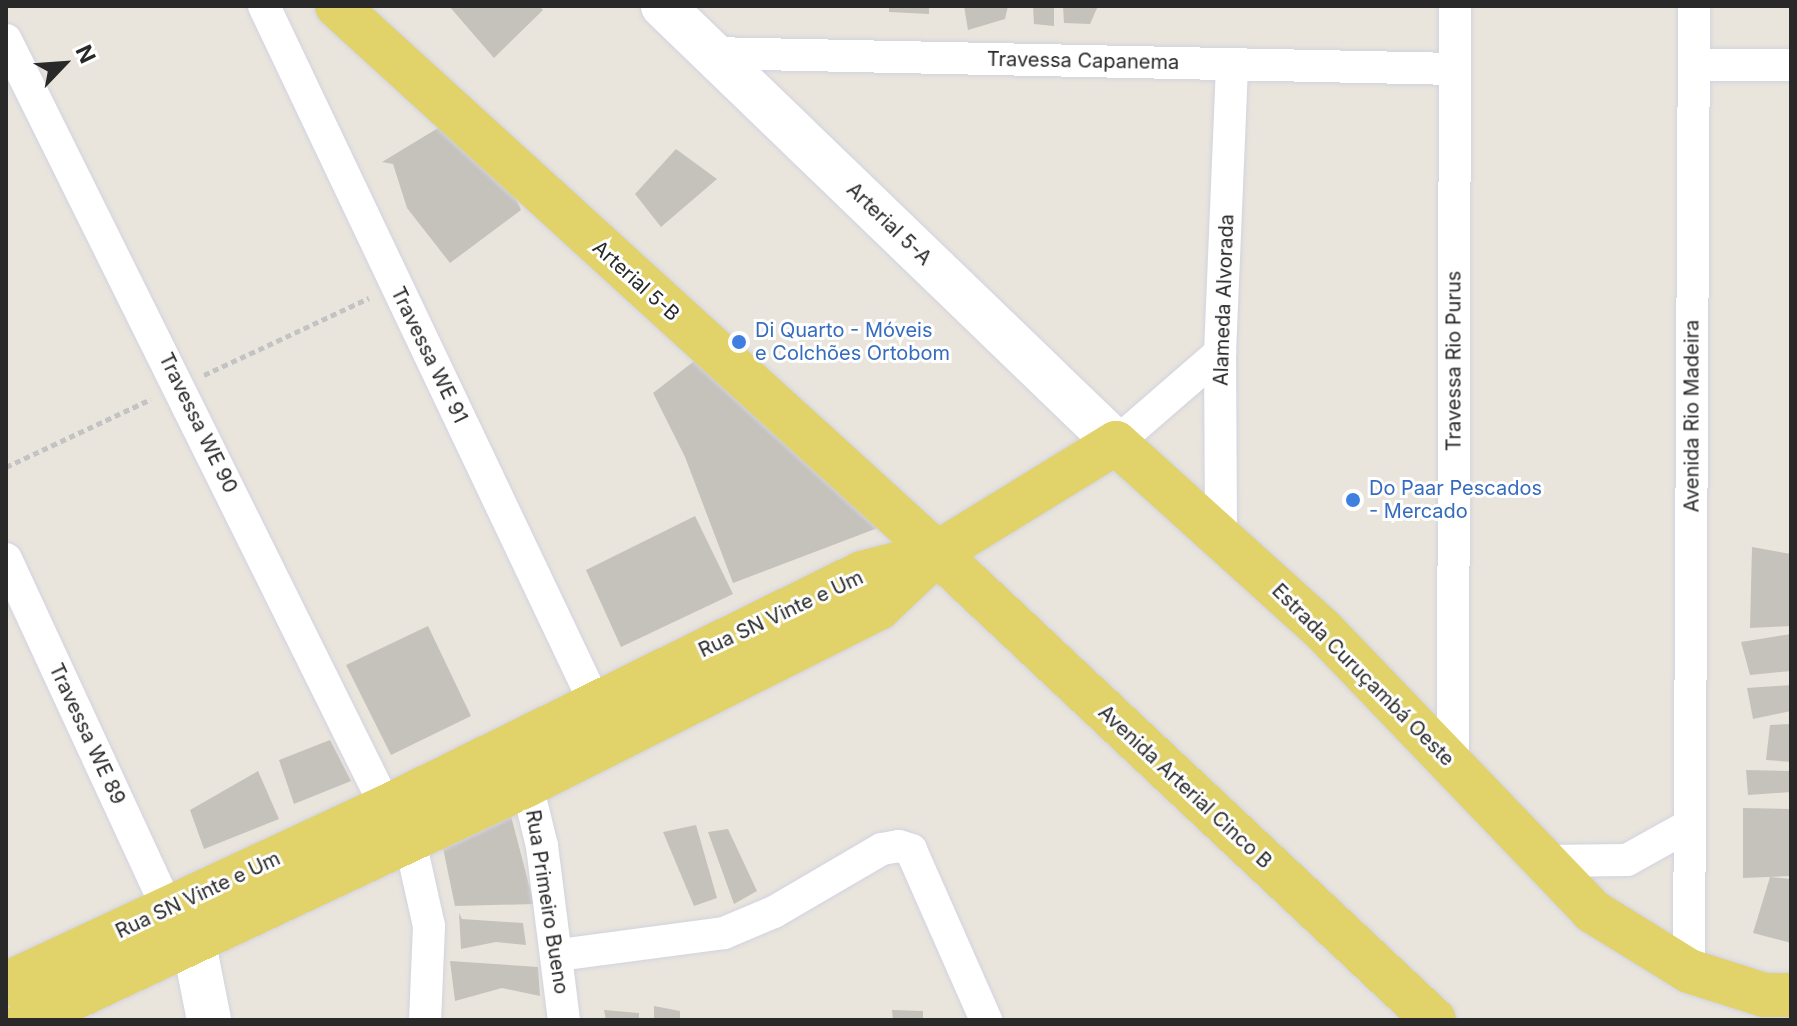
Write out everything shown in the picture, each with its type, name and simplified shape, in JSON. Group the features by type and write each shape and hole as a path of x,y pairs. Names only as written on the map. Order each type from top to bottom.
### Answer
{"main road":[{"name":"Arterial 5-B","path":"337,6 937,553"},
{"path":"937,553 1116,443"},
{"name":"Estrada Curuçambá Oeste","path":"1116,443 1323,630 1592,911 1689,971 1764,995 1791,995"},
{"name":"Rua SN Vinte e Um","path":"6,984 180,924 398,824 471,789 595,703 862,573 937,553"},
{"name":"Rua SN Vinte e Um","path":"471,789 527,785 879,608 937,553"},
{"name":"Avenida Arterial Cinco B","path":"937,553 1431,1019"},
{"name":"Rua SN Vinte e Um","path":"27,1020 180,924"}],"street":[{"name":"Travessa WE 91","path":"264,6 595,703"},
{"name":"Arterial 5-A","path":"663,6 1116,443"},
{"name":"Travessa Rio Purus","path":"1453,765 1455,6"},
{"name":"Avenida Rio Madeira","path":"1689,971 1694,6"},
{"name":"Travessa WE 90","path":"6,40 398,824 429,926 425,1020"},
{"name":"Travessa Capanema","path":"711,53 1455,69"},
{"name":"Alameda Alvorada","path":"1221,536 1220,353 1232,64"},
{"path":"1695,65 1791,65"},
{"path":"1116,443 1220,353"},
{"name":"Travessa WE 89","path":"6,559 180,924"},
{"name":"Rua Primeiro Bueno","path":"527,785 559,955 564,1020"},
{"path":"1545,861 1627,860 1690,825"},
{"path":"559,955 724,933 774,912 882,849 899,846 911,850 986,1020"},
{"path":"180,924 209,1020"}],"building":[{"path":"449,6 539,6 543,10 494,58"},
{"path":"889,6 929,6 929,14 889,12"},
{"path":"964,6 1008,6 1005,19 968,30"},
{"path":"1033,6 1054,6 1054,26 1034,24"},
{"path":"1063,6 1098,6 1090,24 1064,23"},
{"path":"448,122 506,174 521,210 450,263 407,208 393,164 382,162"},
{"path":"676,149 717,179 661,227 635,194"},
{"path":"702,355 883,526 733,583 685,457 653,393"},
{"path":"695,516 733,594 621,647 586,570"},
{"path":"1752,547 1791,554 1791,626 1750,628"},
{"path":"428,626 471,716 391,755 346,665"},
{"path":"1791,634 1791,671 1750,675 1741,642"},
{"path":"1791,685 1791,711 1753,719 1747,688"},
{"path":"1791,724 1791,762 1766,760 1770,725"},
{"path":"330,740 351,781 294,804 279,760"},
{"path":"1746,770 1791,771 1791,792 1748,795"},
{"path":"258,771 279,819 204,849 190,810"},
{"path":"1743,808 1791,809 1791,876 1743,878"},
{"path":"511,816 534,904 455,906 443,848"},
{"path":"696,825 717,898 694,906 663,832"},
{"path":"728,829 757,891 734,904 708,832"},
{"path":"1770,877 1791,879 1791,943 1753,933"},
{"path":"459,913 462,919 523,923 526,945 496,942 461,949"},
{"path":"450,961 538,967 540,996 502,988 455,1001"},
{"path":"654,1006 680,1011 680,1020 654,1020"},
{"path":"604,1010 639,1013 639,1020 606,1020"},
{"path":"892,1010 923,1011 923,1020 893,1020"}],"place":[{"name":"Di Quarto - Móveis e Colchões Ortobom","path":"739,342"},
{"name":"Do Paar Pescados - Mercado","path":"1353,500"}]}
